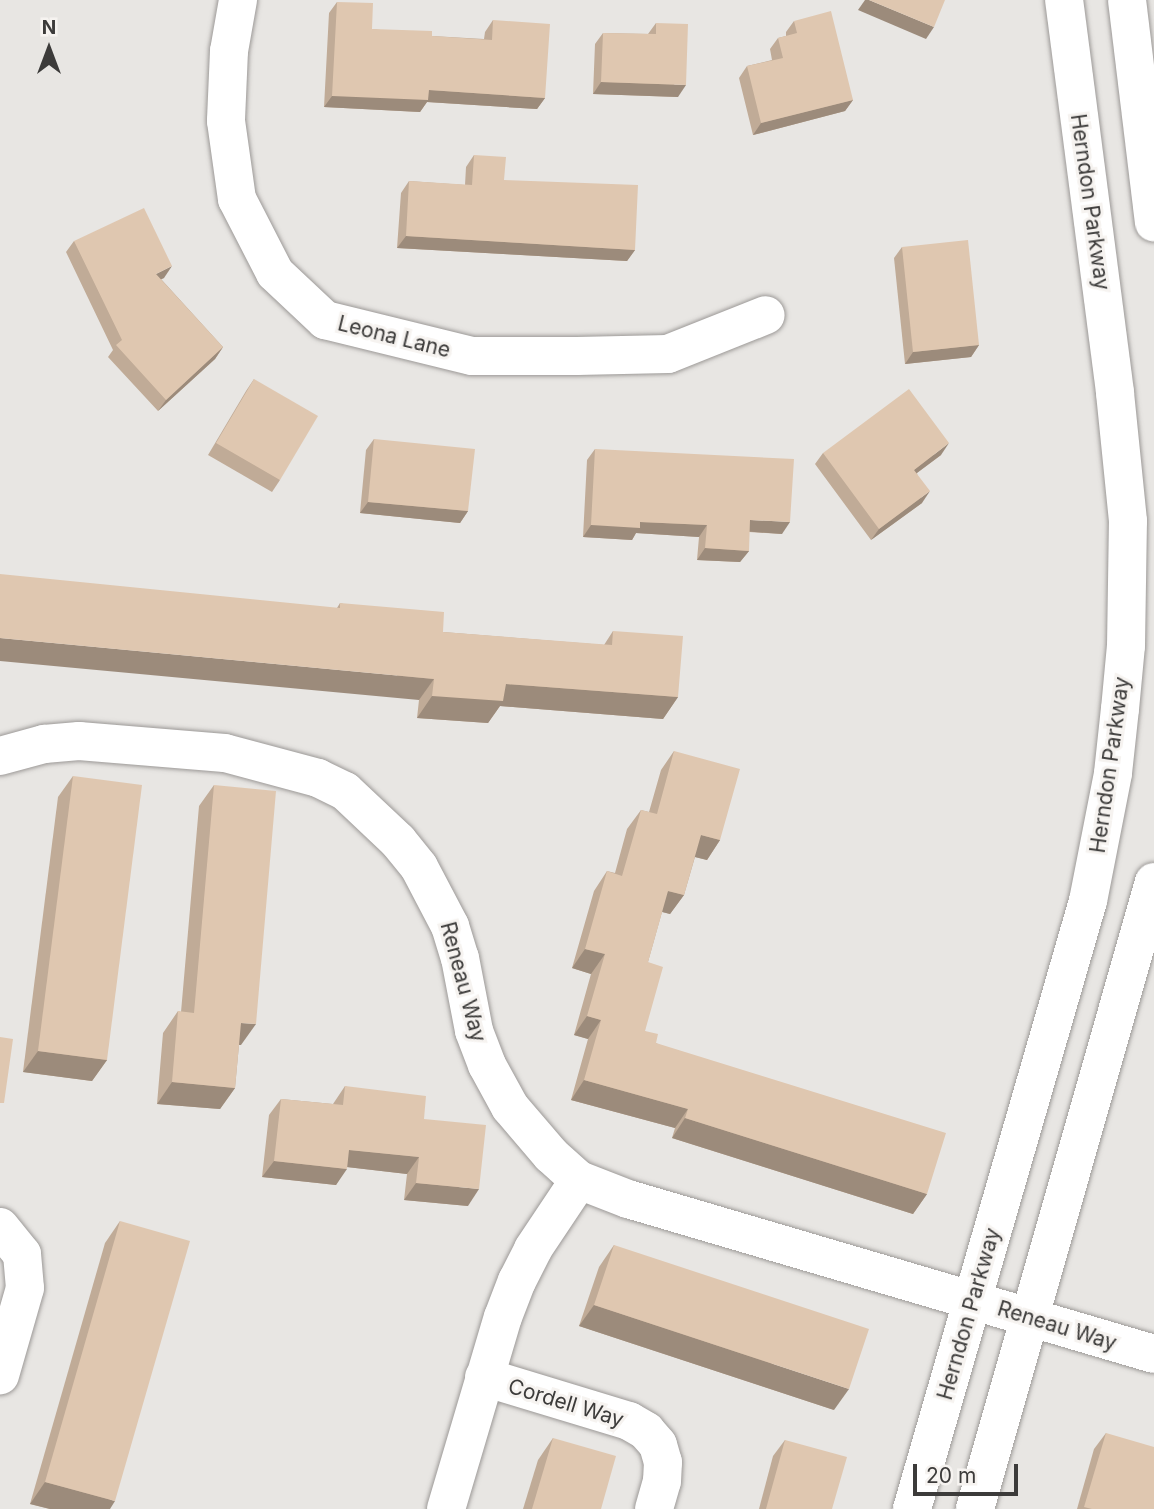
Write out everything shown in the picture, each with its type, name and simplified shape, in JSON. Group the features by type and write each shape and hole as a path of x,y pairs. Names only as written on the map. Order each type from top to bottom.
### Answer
{"street":[{"name":"Leona Lane","path":"238,0 229,51 226,121 237,199 275,273 326,320 472,356 577,356 668,354 765,315"},
{"name":"Herndon Parkway","path":"912,1509 1088,901 1113,773 1126,646 1128,521 1122,454 1065,0"},
{"path":"1127,0 1144,62 1154,222"},
{"name":"Reneau Way","path":"0,755 44,744 79,741 225,752 318,778 345,791 398,841 419,867 450,926 460,958 474,1031 487,1065 510,1107 551,1155 579,1180 628,1199 1154,1354"},
{"path":"975,1509 1154,882"},
{"name":"Cordell Way","path":"446,1509 484,1377 517,1281 533,1249 579,1180"},
{"path":"0,1227 22,1254 25,1288 0,1375"},
{"name":"Cordell Way","path":"484,1377 629,1421 646,1431 658,1445 663,1462 662,1481 654,1509"}],"building":[{"path":"869,0 945,0 934,27"},
{"path":"337,2 373,3 372,29 432,31 432,36 492,40 493,20 550,24 545,98 429,90 428,100 332,96"},
{"path":"831,11 853,100 761,123 747,66 783,58 778,38 797,33 794,21"},
{"path":"656,23 688,24 686,85 601,82 603,33 656,34"},
{"path":"474,155 506,157 504,180 638,185 635,250 406,236 409,181 472,185"},
{"path":"144,208 172,266 156,274 223,347 166,400 116,345 122,340 74,241"},
{"path":"968,240 979,345 913,352 902,247"},
{"path":"254,379 318,416 280,480 216,443"},
{"path":"909,389 949,443 914,470 930,491 879,529 823,453"},
{"path":"374,439 475,449 468,511 368,502"},
{"path":"595,449 794,459 790,522 750,520 749,551 705,548 707,525 640,522 640,528 591,525"},
{"path":"0,574 340,608 340,603 444,612 443,632 612,645 613,631 683,636 678,697 506,684 503,701 432,696 434,679 0,638"},
{"path":"674,751 740,769 720,840 701,835 684,895 668,891 648,962 663,967 645,1031 658,1034 656,1043 946,1133 927,1194 685,1118 688,1109 584,1080 601,1020 587,1016 605,954 585,949 607,871 622,876 641,810 657,814"},
{"path":"73,776 142,785 107,1060 38,1051"},
{"path":"214,785 276,791 256,1024 241,1023 235,1088 172,1082 178,1011 194,1013"},
{"path":"0,1037 13,1039 4,1103 0,1103"},
{"path":"345,1086 426,1096 424,1119 486,1125 479,1189 416,1183 419,1157 349,1150 347,1169 274,1161 281,1099 343,1105"},
{"path":"120,1221 190,1241 115,1501 45,1482"},
{"path":"614,1245 869,1329 849,1389 594,1305"},
{"path":"1106,1433 1154,1447 1154,1509 1084,1507"},
{"path":"553,1438 616,1456 601,1509 532,1509"},
{"path":"785,1440 847,1457 832,1509 766,1509"}]}
